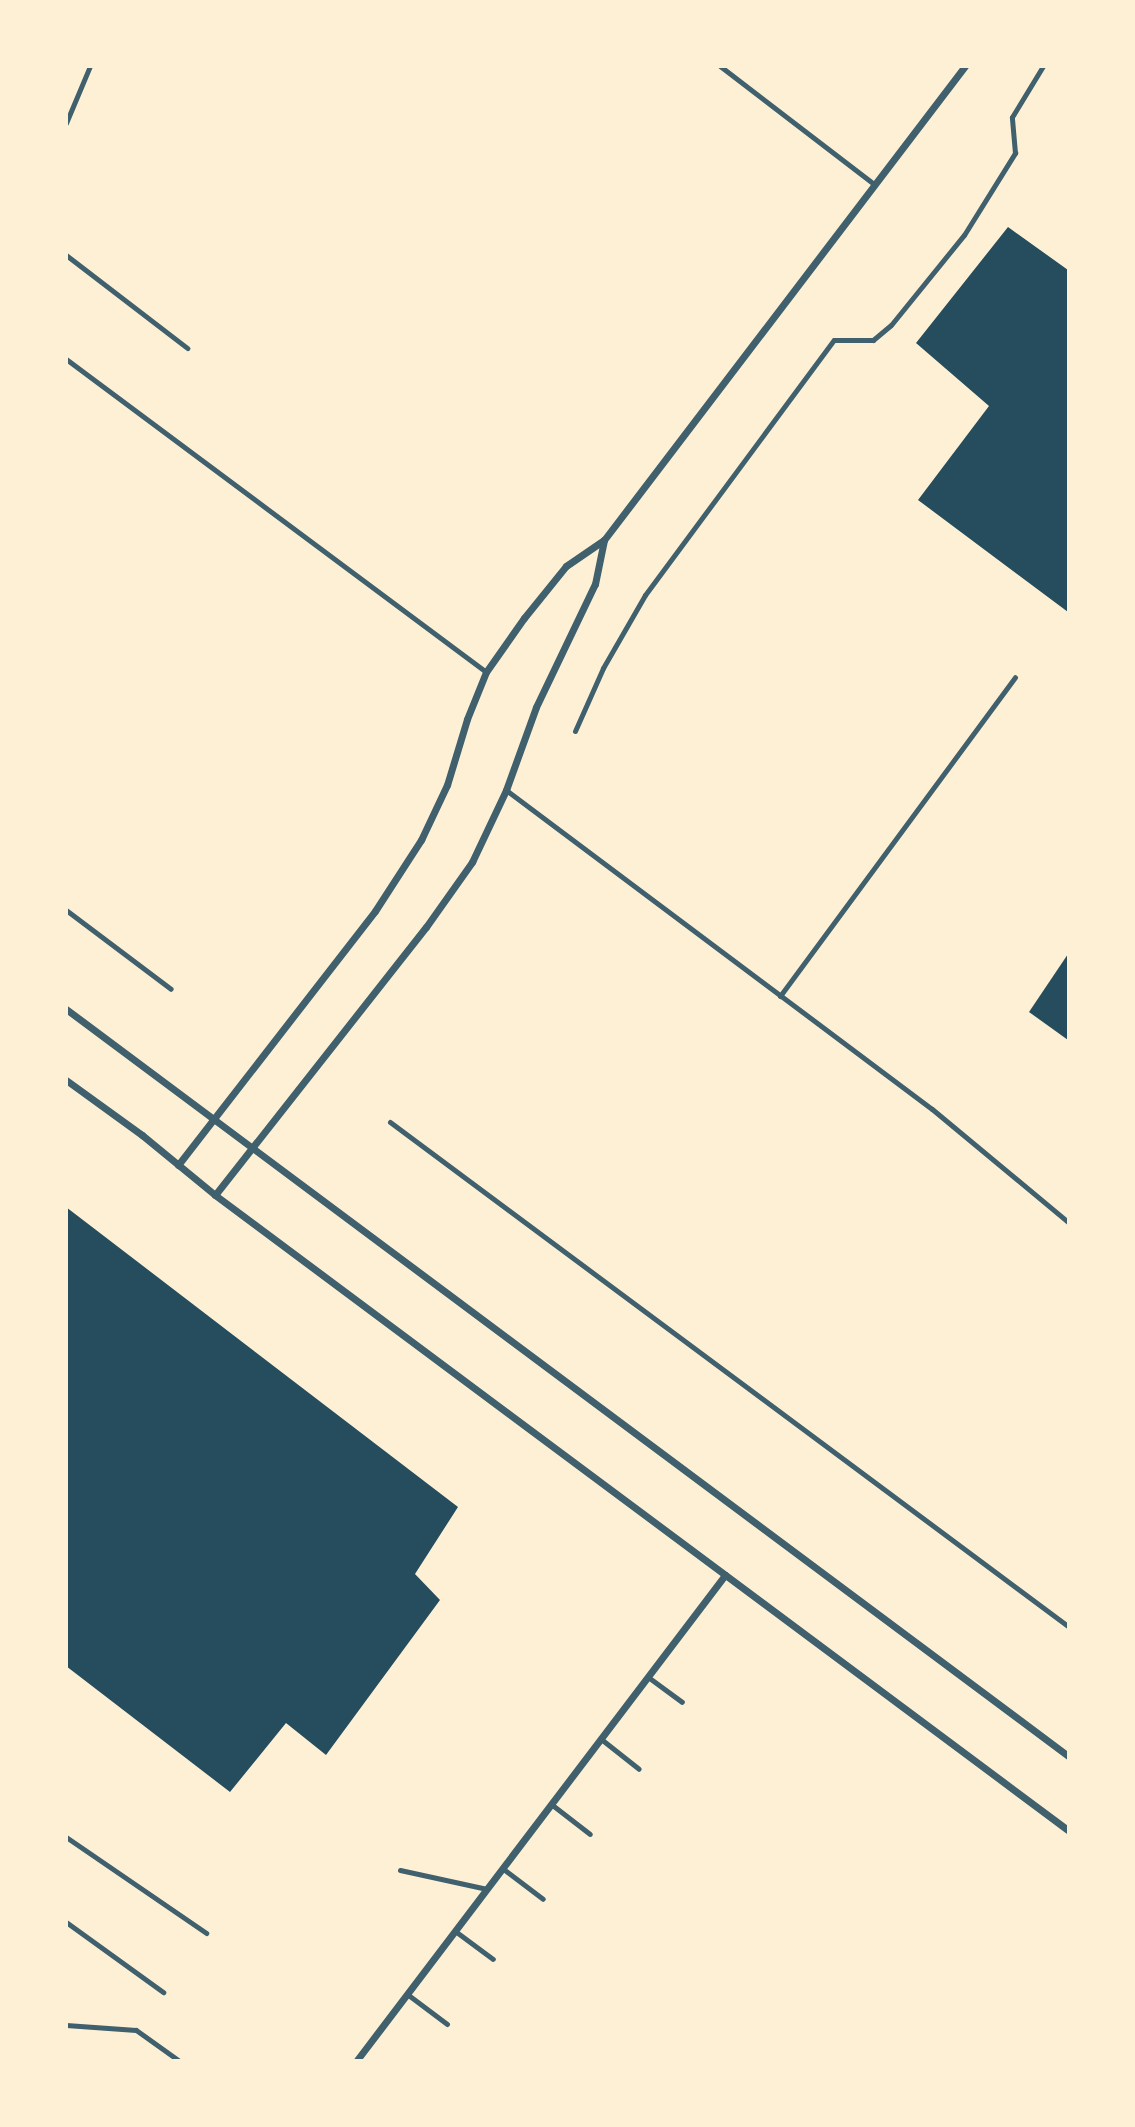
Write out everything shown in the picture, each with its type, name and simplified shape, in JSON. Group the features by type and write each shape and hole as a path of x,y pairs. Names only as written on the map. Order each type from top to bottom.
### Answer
{"street":[{"path":"178,1165 375,911 421,840 447,785 467,719 486,672 566,566 604,540 965,66"},
{"path":"215,1195 426,927 472,862 506,790 536,707 596,584 604,540"},
{"path":"66,1009 1069,1756"},
{"path":"66,1080 215,1195 1069,1830"},
{"path":"359,2060 724,1575"}],"lane":[{"path":"66,123 90,66"},
{"path":"720,66 874,184"},
{"path":"575,731 603,668 645,595 834,340 873,340 891,325 964,236 1015,153 1012,117 1043,66"},
{"path":"66,255 187,348"},
{"path":"66,359 486,672"},
{"path":"779,996 1015,677"},
{"path":"506,790 932,1109 1069,1222"},
{"path":"66,910 171,989"},
{"path":"390,1122 1069,1626"},
{"path":"648,1677 682,1702"},
{"path":"601,1739 639,1769"},
{"path":"551,1804 590,1834"},
{"path":"66,1837 206,1933"},
{"path":"502,1868 543,1899"},
{"path":"400,1870 487,1889"},
{"path":"66,1922 163,1992"},
{"path":"455,1931 493,1959"},
{"path":"407,1994 447,2024"},
{"path":"66,2025 136,2029 178,2060"}],"building":[{"path":"1008,227 1068,270 1068,612 918,500 989,406 916,343"},
{"path":"1068,954 1068,1040 1029,1012"},
{"path":"66,1207 458,1507 415,1574 440,1600 326,1755 286,1723 230,1792 66,1666"}]}
